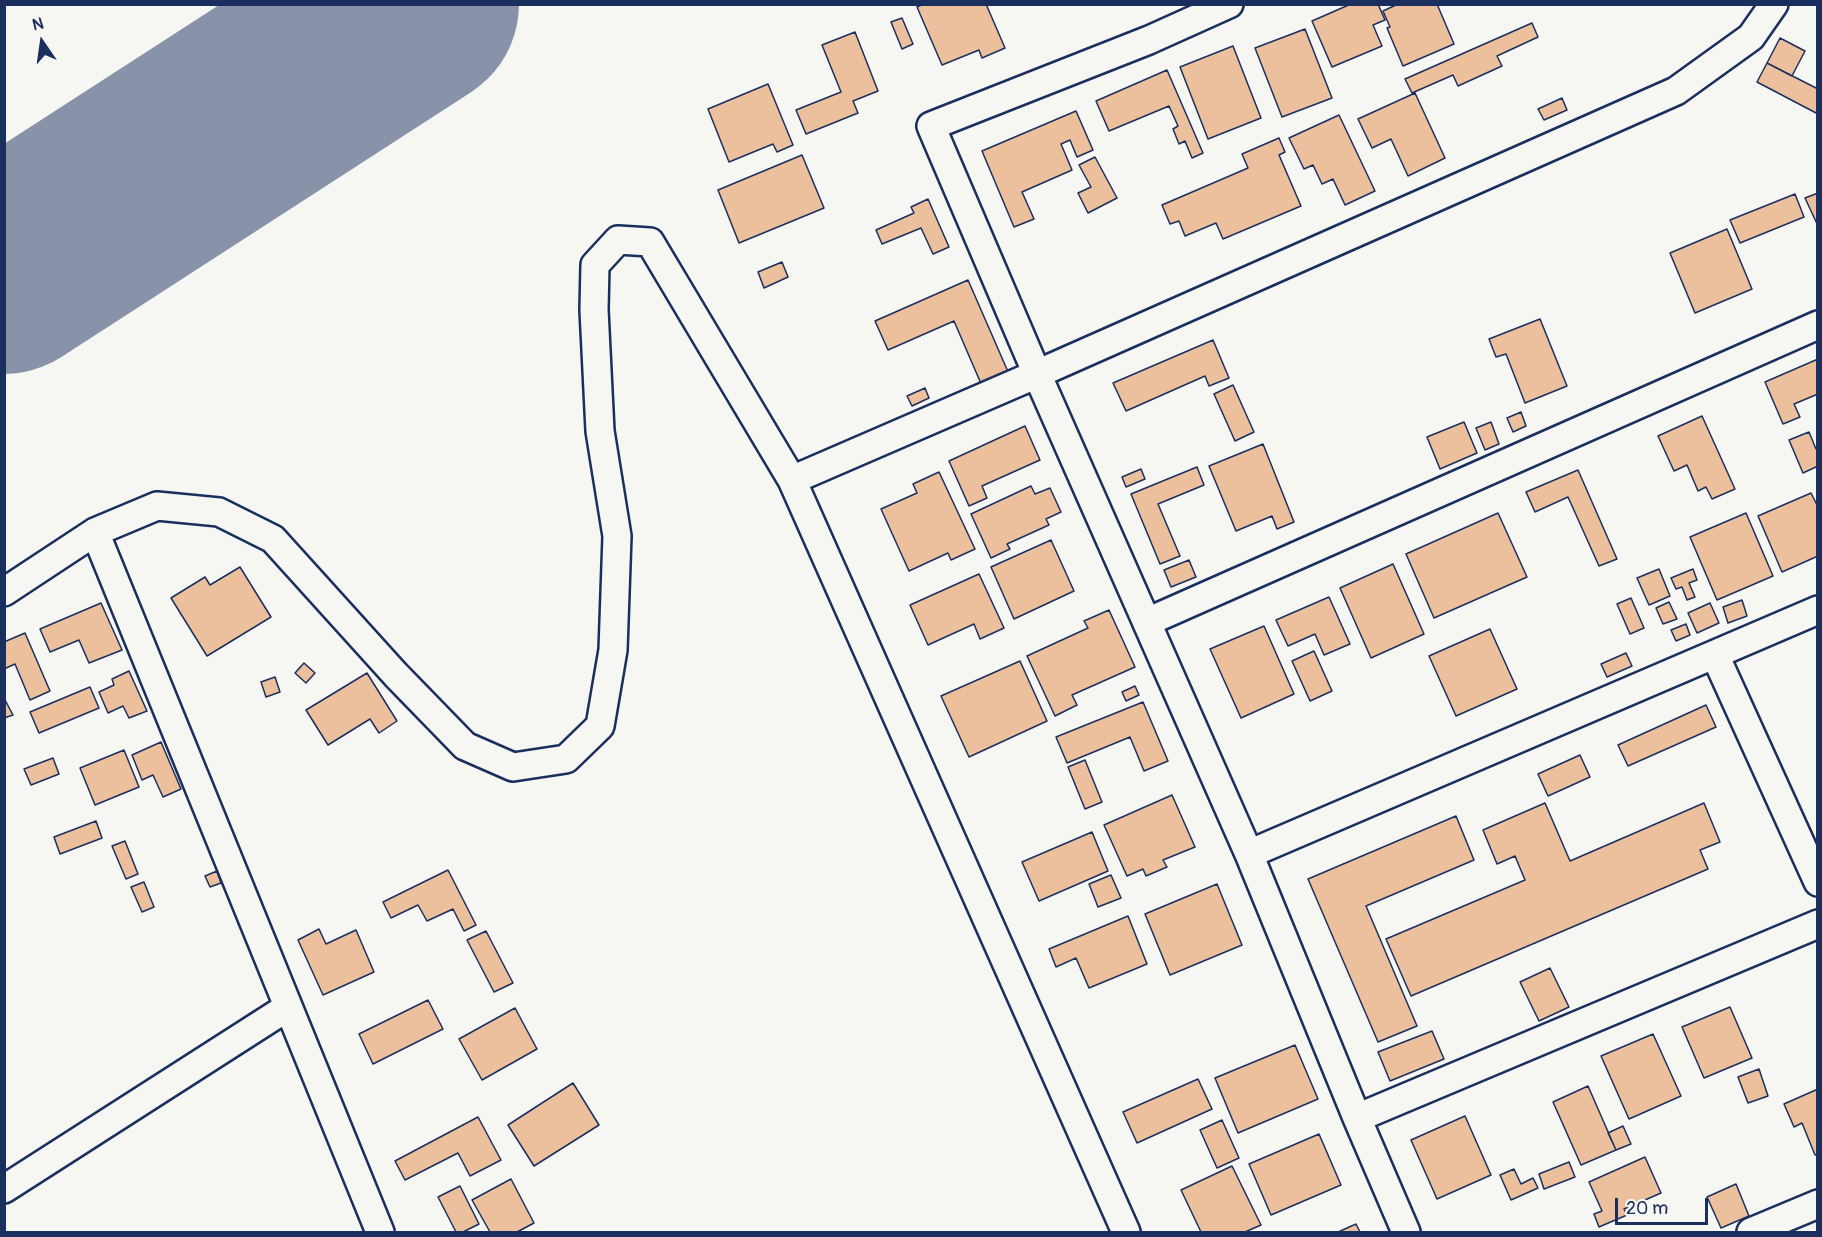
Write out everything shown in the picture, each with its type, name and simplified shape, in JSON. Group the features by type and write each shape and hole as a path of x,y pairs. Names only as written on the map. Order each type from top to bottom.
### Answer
{"street":[{"path":"1229,4 1149,40 931,126 1037,374 1249,854 1406,1233"},
{"path":"792,480 1676,91 1751,37 1774,4"},
{"path":"4,592 95,532 157,506 219,512 273,539 396,675 465,746 513,767 566,759 600,726 613,650 617,536 600,430 594,309 595,265 618,240 650,242 792,480 1126,1233"},
{"path":"1147,622 1818,326"},
{"path":"95,532 380,1233"},
{"path":"1249,854 1818,610"},
{"path":"1715,655 1818,882"},
{"path":"1357,1118 1818,924"},
{"path":"4,1189 288,1007"},
{"path":"1751,1233 1818,1204"}],"building":[{"path":"924,4 986,4 1005,48 982,58 979,50 942,65 917,7"},
{"path":"1351,4 1378,4 1385,20 1373,25 1382,46 1332,67 1312,21"},
{"path":"1398,4 1437,4 1454,44 1403,66 1387,28 1390,27 1383,11"},
{"path":"902,18 913,44 902,49 891,22"},
{"path":"1532,23 1538,37 1497,56 1502,66 1458,86 1453,75 1412,93 1405,79"},
{"path":"1305,29 1332,98 1282,117 1255,48"},
{"path":"855,32 878,91 853,101 858,113 806,134 796,110 841,92 822,45"},
{"path":"1780,38 1805,51 1792,76 1767,63"},
{"path":"1233,46 1261,118 1208,139 1180,67"},
{"path":"1767,63 1818,89 1818,114 1757,82"},
{"path":"1167,70 1203,153 1192,158 1185,141 1179,144 1173,129 1178,126 1169,106 1109,131 1096,101"},
{"path":"768,84 793,145 777,152 773,144 729,162 708,109"},
{"path":"1415,93 1445,158 1408,176 1391,139 1372,148 1358,119"},
{"path":"1562,98 1567,110 1544,120 1538,109"},
{"path":"1076,111 1093,150 1077,157 1070,140 1061,144 1072,170 1022,192 1034,219 1014,227 982,151"},
{"path":"1339,115 1375,191 1345,205 1333,179 1322,184 1313,165 1304,169 1289,138"},
{"path":"1279,138 1285,152 1279,155 1301,206 1223,239 1216,223 1185,236 1179,221 1170,224 1162,205 1248,168 1242,154"},
{"path":"802,155 824,208 739,243 718,190"},
{"path":"1095,157 1117,198 1088,213 1078,193 1091,187 1079,165"},
{"path":"1818,193 1818,226 1805,198"},
{"path":"1795,194 1804,217 1740,243 1730,220"},
{"path":"928,199 949,247 933,254 921,228 882,244 876,230 914,213 911,207"},
{"path":"1727,229 1752,289 1695,313 1670,253"},
{"path":"782,262 788,277 764,288 758,272"},
{"path":"968,280 1009,374 982,386 954,321 888,350 875,321"},
{"path":"1540,319 1567,386 1525,403 1506,354 1496,357 1489,339"},
{"path":"1213,340 1229,378 1209,386 1205,376 1126,411 1113,383"},
{"path":"1818,359 1818,394 1794,404 1800,417 1783,424 1765,382"},
{"path":"1233,385 1254,432 1235,441 1214,394"},
{"path":"925,388 929,398 912,406 907,396"},
{"path":"1521,412 1526,426 1513,432 1507,418"},
{"path":"1702,416 1735,489 1712,499 1706,487 1698,491 1687,465 1674,471 1658,436"},
{"path":"1464,422 1477,453 1440,469 1427,437"},
{"path":"1491,422 1499,444 1485,450 1476,428"},
{"path":"1025,426 1040,460 982,486 987,498 969,506 949,461"},
{"path":"1809,432 1816,449 1818,448 1818,466 1803,473 1789,440"},
{"path":"1263,444 1294,522 1277,529 1272,516 1236,531 1209,466"},
{"path":"1197,467 1204,485 1158,504 1180,556 1160,564 1131,494"},
{"path":"1141,469 1145,479 1126,487 1122,477"},
{"path":"1578,470 1617,559 1599,566 1568,497 1535,512 1526,492"},
{"path":"939,472 975,549 951,560 948,553 909,571 881,509 917,493 913,484"},
{"path":"1031,486 1035,494 1050,488 1061,512 1046,519 1049,525 1007,544 1010,549 991,558 971,514"},
{"path":"1811,493 1818,507 1818,556 1782,572 1758,516"},
{"path":"1498,513 1527,577 1434,618 1406,554"},
{"path":"1746,513 1773,576 1717,600 1690,537"},
{"path":"1051,540 1074,591 1014,619 991,567"},
{"path":"1189,560 1196,577 1171,587 1164,570"},
{"path":"1393,564 1424,634 1371,658 1340,588"},
{"path":"240,567 271,617 207,656 171,598 205,577 210,585"},
{"path":"1659,569 1670,596 1649,605 1637,578"},
{"path":"1693,569 1697,580 1689,583 1695,597 1687,600 1682,587 1676,589 1671,578"},
{"path":"979,574 1004,628 980,639 974,624 928,645 910,605"},
{"path":"1329,597 1350,644 1324,655 1315,634 1288,646 1276,620"},
{"path":"1631,598 1644,628 1630,634 1617,604"},
{"path":"1742,600 1747,616 1728,623 1723,607"},
{"path":"1669,602 1677,619 1663,624 1656,608"},
{"path":"101,603 122,650 89,663 79,640 50,652 40,629"},
{"path":"1710,603 1719,623 1697,633 1688,613"},
{"path":"1109,610 1135,667 1072,695 1077,705 1055,716 1027,656 1088,628 1084,621"},
{"path":"1686,624 1690,635 1676,641 1671,630"},
{"path":"1264,626 1294,694 1241,718 1210,649"},
{"path":"1490,629 1517,689 1456,716 1429,656"},
{"path":"25,633 50,691 30,700 15,664 4,669 4,642"},
{"path":"1314,651 1332,691 1310,701 1292,661"},
{"path":"1626,653 1632,666 1607,677 1601,664"},
{"path":"1020,661 1047,721 969,757 941,696"},
{"path":"304,663 315,673 306,683 295,673"},
{"path":"129,671 147,711 129,718 123,706 108,713 99,692 114,685 112,679"},
{"path":"367,673 397,721 379,733 370,719 328,745 306,710"},
{"path":"275,677 280,692 266,697 261,682"},
{"path":"1135,686 1139,695 1126,701 1122,692"},
{"path":"90,687 99,708 39,733 30,712"},
{"path":"4,698 13,715 4,718"},
{"path":"1143,702 1168,761 1144,771 1130,737 1067,763 1056,737"},
{"path":"1706,705 1716,727 1628,766 1618,745"},
{"path":"161,742 181,789 163,797 153,775 142,780 132,755"},
{"path":"124,750 139,787 95,805 80,768"},
{"path":"1580,755 1590,777 1548,796 1538,774"},
{"path":"53,758 59,774 31,785 24,769"},
{"path":"1085,760 1102,802 1085,809 1068,767"},
{"path":"1172,795 1195,847 1163,860 1167,867 1146,876 1143,869 1127,876 1104,825"},
{"path":"1545,803 1570,861 1704,803 1720,842 1700,850 1708,869 1411,996 1386,939 1525,880 1515,856 1497,864 1483,830"},
{"path":"1456,816 1474,860 1366,906 1417,1026 1378,1042 1308,879"},
{"path":"96,821 102,838 60,854 54,837"},
{"path":"1092,832 1108,871 1039,901 1022,862"},
{"path":"125,841 138,874 126,879 112,846"},
{"path":"448,870 476,925 464,931 453,909 427,921 418,905 391,918 383,902"},
{"path":"217,871 221,883 210,887 205,876"},
{"path":"1111,875 1121,898 1098,907 1089,884"},
{"path":"144,882 154,907 142,912 131,887"},
{"path":"1217,884 1242,945 1170,975 1145,914"},
{"path":"1128,916 1147,964 1089,988 1076,958 1056,967 1049,949"},
{"path":"319,929 326,944 356,930 374,972 323,995 298,940"},
{"path":"486,931 513,983 494,992 467,940"},
{"path":"1550,968 1569,1007 1539,1021 1520,982"},
{"path":"428,1000 443,1029 373,1064 359,1034"},
{"path":"1730,1007 1752,1058 1704,1078 1682,1027"},
{"path":"515,1008 537,1049 482,1080 459,1039"},
{"path":"1432,1031 1444,1059 1390,1081 1378,1052"},
{"path":"1653,1034 1681,1096 1629,1119 1601,1056"},
{"path":"1295,1045 1318,1099 1238,1133 1215,1078"},
{"path":"1759,1069 1768,1096 1748,1103 1738,1077"},
{"path":"1198,1079 1212,1109 1137,1143 1123,1112"},
{"path":"573,1083 599,1125 534,1166 508,1125"},
{"path":"1588,1086 1616,1150 1581,1165 1553,1102"},
{"path":"1818,1089 1818,1154 1815,1155 1802,1123 1794,1127 1784,1104"},
{"path":"1465,1116 1491,1175 1437,1199 1411,1140"},
{"path":"478,1117 501,1160 470,1176 458,1153 405,1180 395,1161"},
{"path":"1222,1120 1239,1158 1217,1168 1200,1130"},
{"path":"1623,1126 1631,1144 1616,1150 1608,1133"},
{"path":"1319,1134 1341,1185 1271,1215 1249,1164"},
{"path":"1645,1157 1661,1193 1624,1209 1627,1215 1599,1227 1594,1214 1602,1211 1589,1182"},
{"path":"1569,1162 1575,1177 1544,1189 1539,1174"},
{"path":"1232,1166 1261,1225 1245,1232 1201,1232 1181,1190"},
{"path":"1514,1169 1521,1184 1533,1178 1538,1188 1511,1200 1500,1175"},
{"path":"511,1179 534,1223 517,1232 490,1232 472,1200"},
{"path":"1736,1184 1749,1216 1721,1228 1707,1197"},
{"path":"460,1186 479,1224 463,1232 456,1232 438,1197"},
{"path":"1356,1224 1360,1232 1338,1232"}],"runway":[{"path":"4,269 414,4"}]}
